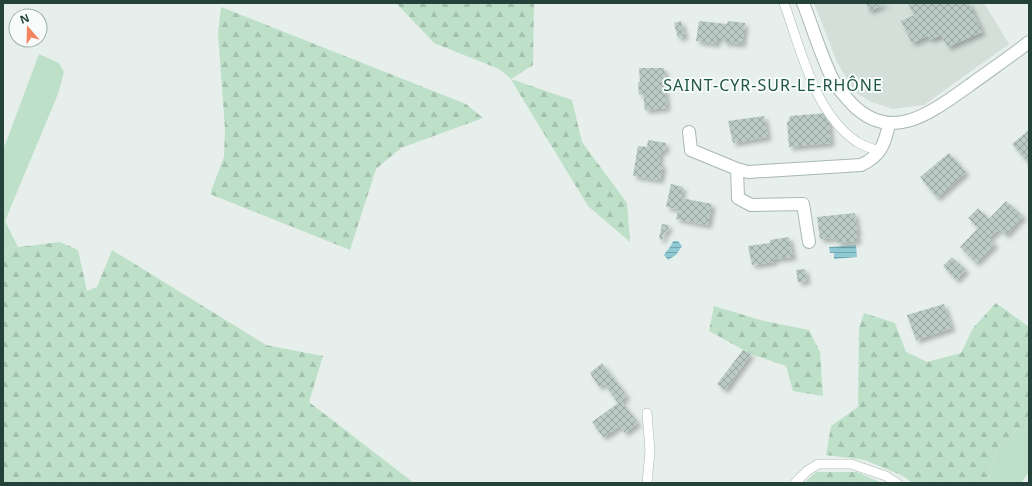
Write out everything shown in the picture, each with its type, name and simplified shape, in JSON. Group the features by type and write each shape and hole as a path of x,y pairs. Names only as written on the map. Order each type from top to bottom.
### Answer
{"street":[{"path":"803,3 834,80 844,96 859,111 872,120 890,124 900,123 916,118 937,107 1029,42"},
{"path":"689,132 691,150 748,172 861,165 872,160 880,151 886,140 890,124"},
{"path":"737,169 738,198 751,205 803,204 810,242"}],"lane":[{"path":"784,3 812,82 822,101 835,121 857,142 880,151"},
{"path":"647,412 650,451 647,483"},
{"path":"795,483 807,471 818,464 851,464 886,476 897,483"}],"shaded area":[{"path":"814,3 984,3 1009,44 924,105 892,109 869,101 857,93 849,83 837,62"}],"green space":[{"path":"395,3 534,3 533,65 511,79 572,100 582,142 627,203 630,242 588,206 510,78 499,69 434,43"},
{"path":"221,7 466,104 483,118 401,148 376,169 350,250 210,194 224,157 225,129 218,33"},
{"path":"39,54 59,63 64,72 58,94 5,221 18,247 3,249 3,146 5,145"},
{"path":"60,242 78,250 87,291 97,287 112,250 266,345 323,356 309,402 414,483 3,483 3,249"},
{"path":"996,303 1029,327 1029,428 1016,430 996,450 988,483 913,483 901,475 865,460 826,455 831,426 858,407 859,328 864,313 895,323 906,352 927,362 961,353 973,328"},
{"path":"714,306 760,320 809,330 820,352 823,396 793,391 786,366 751,354 709,331"},
{"path":"1029,428 1029,472 1021,483 988,483 996,450 1016,430"},
{"path":"816,472 857,472 882,483 804,483"}],"water":[{"path":"673,241 678,241 682,246 676,255 668,260 664,255"},
{"path":"856,245 857,257 834,259 834,253 830,253 829,247"}],"building":[{"path":"866,3 887,3 869,11"},
{"path":"908,3 969,3 982,32 948,47 941,35 930,40 928,36 912,43 901,21 914,15"},
{"path":"681,21 685,36 678,38 674,23"},
{"path":"699,21 727,24 728,21 745,23 742,44 723,42 723,38 717,38 717,44 696,41"},
{"path":"639,68 664,68 666,81 662,81 663,90 665,90 667,108 645,110 643,94 639,95"},
{"path":"828,113 831,143 789,147 787,121 789,121 790,116"},
{"path":"764,116 768,137 733,143 728,121"},
{"path":"1029,130 1029,164 1012,144"},
{"path":"648,140 666,143 665,151 661,150 659,163 663,165 660,180 633,176 638,146 647,147"},
{"path":"949,153 966,172 937,198 920,177"},
{"path":"671,184 683,187 681,198 712,204 708,225 676,219 678,209 666,207"},
{"path":"1006,201 1023,216 1006,235 999,229 989,238 995,244 976,263 960,247 978,228 968,218 978,208 989,219"},
{"path":"855,213 858,241 837,243 837,238 820,239 817,217"},
{"path":"662,224 669,225 667,232 664,232 663,240 659,239"},
{"path":"789,237 793,257 773,259 774,262 752,265 748,246 770,243 770,240"},
{"path":"952,257 966,270 956,280 943,266"},
{"path":"805,269 807,281 798,282 796,270"},
{"path":"944,304 952,328 916,340 907,315"},
{"path":"743,350 751,354 725,390 717,384"},
{"path":"602,363 627,396 621,401 638,423 625,433 620,426 603,437 592,422 618,403 604,384 599,387 590,373"}],"district":[{"name":"SAINT-CYR-SUR-LE-RHÔNE","path":"773,85"}]}
